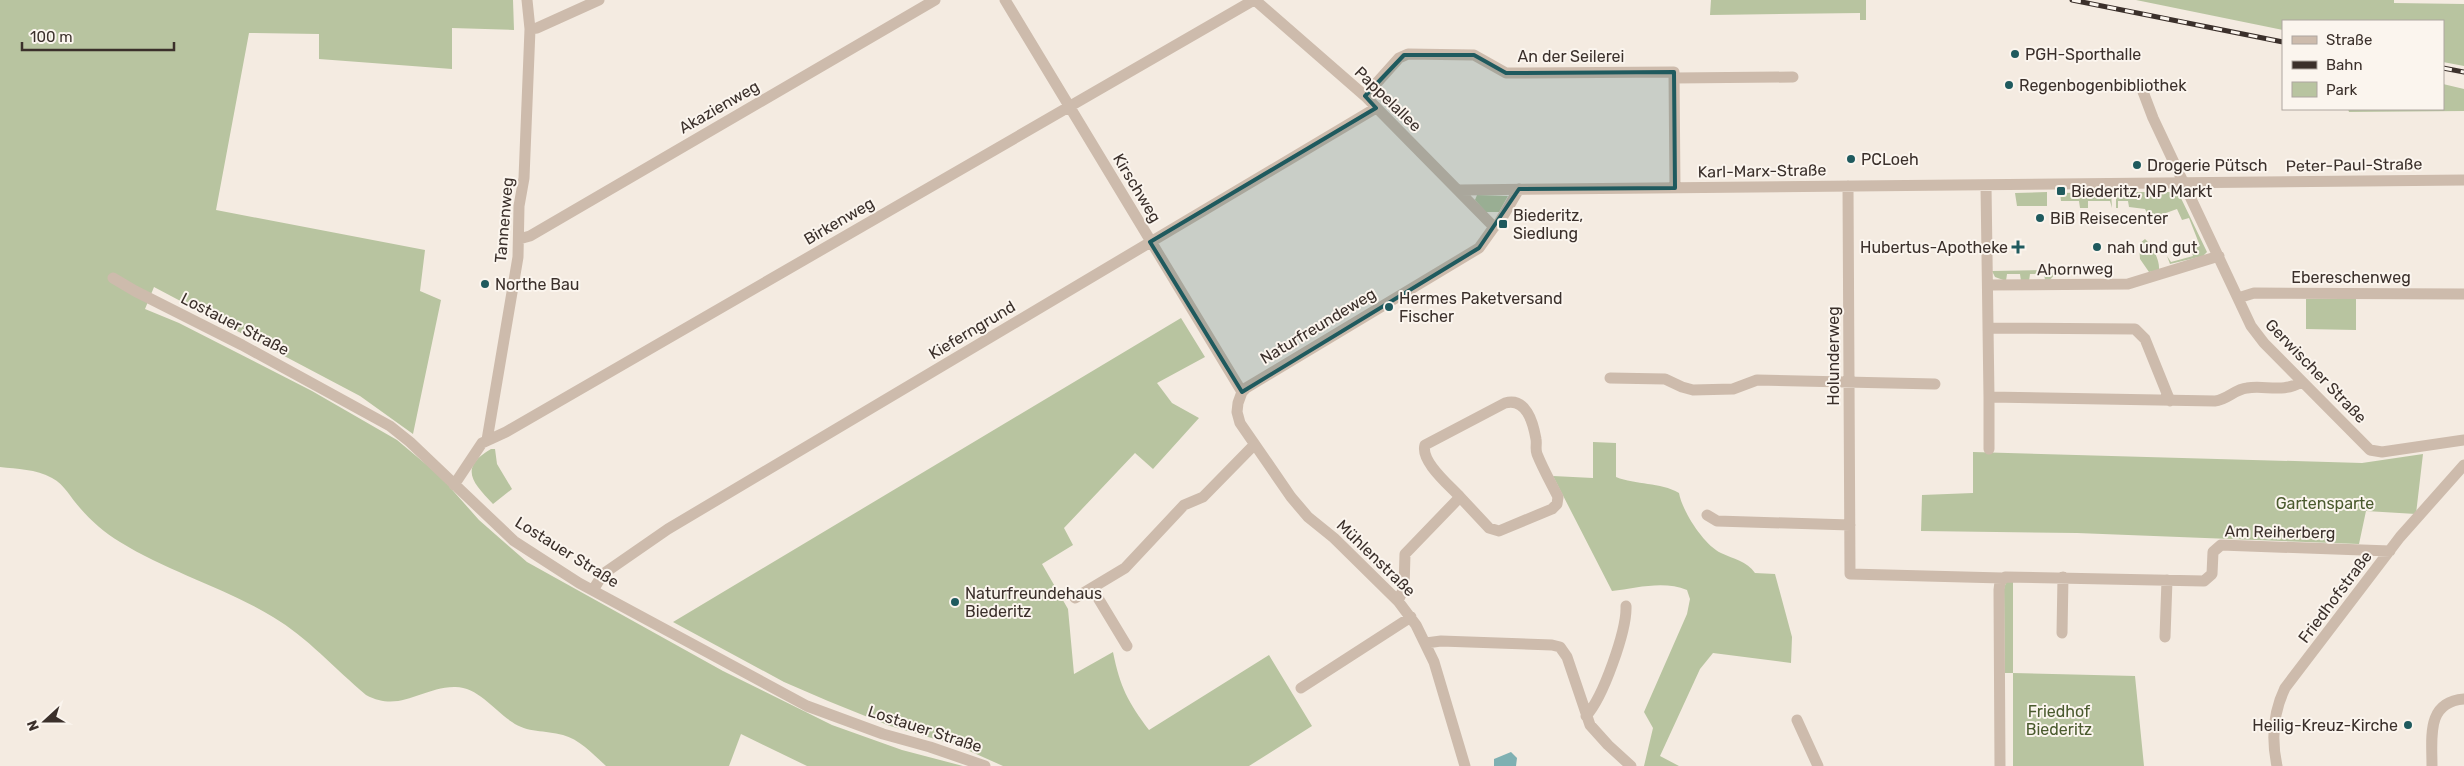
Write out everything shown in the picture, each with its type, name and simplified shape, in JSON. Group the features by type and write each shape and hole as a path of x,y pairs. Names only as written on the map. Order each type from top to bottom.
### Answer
{"street":[{"name":"Tannenweg","path":"487,440 516,275 520,206 524,178 530,29 527,0"},
{"path":"530,29 537,28 599,0"},
{"name":"Akazienweg","path":"519,239 538,231 935,0"},
{"name":"Kirschweg","path":"1005,0 1242,392"},
{"name":"Birkenweg","path":"454,485 474,454 487,440 513,428 1254,0"},
{"name":"Pappelallee","path":"1254,0 1364,96 1451,185 1460,190 1468,203 1494,227"},
{"name":"An der Seilerei","path":"1364,96 1399,58 1408,54 1474,55 1506,73 1674,72 1674,78 1793,77"},
{"path":"1674,78 1675,188"},
{"name":"Gerwischer Straße","path":"2142,89 2184,183 2257,336 2367,447 2374,451 2382,452 2464,440"},
{"name":"Kieferngrund","path":"592,590 603,574 668,529 1376,108"},
{"name":"Peter-Paul-Straße","path":"2184,183 2464,180"},
{"name":"Karl-Marx-Straße","path":"1460,190 2184,183"},
{"path":"1986,185 1988,450"},
{"name":"Holunderweg","path":"1848,186 1850,574 2002,578"},
{"name":"Naturfreundeweg","path":"1242,392 1472,253 1485,243 1494,227 1500,223 1519,189"},
{"name":"Ahornweg","path":"1988,285 2128,284 2219,256"},
{"name":"Lostauer Straße","path":"113,278 135,292 242,345 390,426 410,442 514,541 592,590 807,706 883,734 930,747 985,766"},
{"name":"Ebereschenweg","path":"2238,298 2254,293 2464,294"},
{"path":"1988,328 2135,328 2146,339 2170,401"},
{"path":"1610,378 1665,378 1682,387 1693,390 1733,389 1757,380 1935,384"},
{"path":"1989,397 2220,401 2246,388 2288,387 2301,382"},
{"name":"Mühlenstraße","path":"1242,392 1237,412 1244,432 1291,497 1308,517 1334,538 1398,600 1412,617 1434,662 1465,766"},
{"path":"1512,401 1523,406 1527,410 1536,439 1536,452 1558,497 1557,504 1552,509 1499,531 1489,528 1460,497 1427,461 1423,450 1425,445 1505,403 1512,401"},
{"path":"1075,598 1125,568 1184,505 1203,497 1254,445"},
{"name":"Friedhofstraße","path":"2277,766 2274,750 2274,724 2278,704 2285,688 2390,551 2464,465"},
{"path":"1398,600 1404,588 1405,554 1460,497"},
{"path":"1707,515 1717,521 1850,525"},
{"name":"Am Reiherberg","path":"2002,578 2007,576 2208,580 2212,574 2213,552 2222,545 2390,551"},
{"path":"2062,633 2063,577"},
{"path":"2000,766 1999,590 2002,578"},
{"path":"2165,637 2167,580"},
{"path":"1092,588 1127,646"},
{"path":"1586,716 1596,702 1622,636 1626,620 1626,606"},
{"path":"1301,688 1412,617"},
{"path":"1426,644 1441,641 1552,645 1560,647 1566,657 1586,716 1594,731 1632,766"},
{"path":"2432,766 2433,734 2438,711 2448,702 2464,699"},
{"path":"1797,720 1818,766"}],"highlighted area":[{"path":"1404,55 1474,55 1506,73 1674,72 1675,188 1519,189 1479,248 1242,392 1150,242 1376,108 1365,96"}],"green space":[{"path":"0,0 513,0 514,30 452,28 452,69 319,59 319,34 249,33 216,210 425,250 420,291 441,300 413,434 360,396 154,287 145,309 179,323 312,391 397,440 440,476 479,520 527,562 723,671 832,725 902,750 963,766 807,766 741,734 729,766 606,766 586,748 569,737 518,726 478,694 470,690 454,687 442,688 400,701 378,700 366,695 298,634 273,617 254,606 138,553 114,538 89,518 57,481 33,471 0,467"},
{"path":"1711,0 1866,0 1866,20 1860,20 1860,13 1710,15"},
{"path":"2136,0 2394,0 2394,3 2464,4 2464,66 2444,62 2444,20 2282,20 2282,30"},
{"path":"2444,84 2464,89 2464,111 2349,112 2348,110 2444,110"},
{"path":"2047,192 2047,206 2017,206 2015,193"},
{"path":"2111,192 2112,208 2110,201 2088,201 2088,208 2080,208 2079,201 2061,201 2060,193"},
{"path":"2116,192 2178,192 2207,252 2203,256 2170,264 2167,256 2171,262 2193,256 2191,249 2200,246 2189,218 2182,220 2177,209 2152,218 2153,225 2145,209 2129,207 2128,201 2118,201 2118,208 2116,208"},
{"path":"1477,195 1508,196 1499,212 1486,212 1475,200"},
{"path":"2145,239 2155,253 2159,270 2149,272 2140,259 2139,244"},
{"path":"2047,270 2055,274 2050,280 2045,280 2044,274 2030,274 2029,281 2021,281 2020,274 2007,274 2006,281 1995,277 1992,271"},
{"path":"2306,299 2356,299 2356,330 2306,329"},
{"path":"1181,318 1205,357 1157,383 1172,403 1199,418 1153,469 1135,453 1064,528 1073,545 1042,564 1068,609 1074,674 1113,652 1126,694 1149,730 1269,655 1312,726 1249,766 1003,766 956,745 890,726 784,682 673,622"},
{"path":"1593,442 1616,443 1616,477 1672,489 1679,493 1689,518 1714,549 1744,563 1755,573 1775,574 1792,637 1791,663 1713,653 1700,669 1660,756 1679,766 1644,766 1653,728 1644,712 1687,614 1690,599 1687,590 1669,586 1659,585 1612,591 1553,476 1593,478"},
{"path":"491,449 495,449 497,464 512,489 493,504 472,476 472,469 475,463"},
{"name":"Gartensparte","path":"1973,452 2362,463 2423,454 2416,514 2366,511 2359,544 2077,533 1921,531 1922,495 1973,493"},
{"path":"2013,579 2013,673 2005,673 2004,589 2006,582"},
{"name":"Friedhof Biederitz","path":"2013,673 2135,676 2144,766 2013,766"}],"water":[{"path":"1511,752 1517,758 1516,766 1494,766 1494,759"}],"railway":[{"path":"2072,0 2282,42"},
{"path":"2444,68 2464,72"}],"place":[{"name":"PGH-Sporthalle","path":"2015,54"},
{"name":"Regenbogenbibliothek","path":"2009,85"},
{"name":"PCLoeh","path":"1851,159"},
{"name":"Drogerie Pütsch","path":"2137,165"},
{"name":"Biederitz, NP Markt","path":"2061,191"},
{"name":"BiB Reisecenter","path":"2040,218"},
{"name":"Biederitz, Siedlung","path":"1503,224"},
{"name":"Hubertus-Apotheke","path":"2018,247"},
{"name":"nah und gut","path":"2097,247"},
{"name":"Northe Bau","path":"485,284"},
{"name":"Hermes Paketversand Fischer","path":"1389,307"},
{"name":"Naturfreundehaus Biederitz","path":"955,602"},
{"name":"Heilig-Kreuz-Kirche","path":"2408,725"}]}
